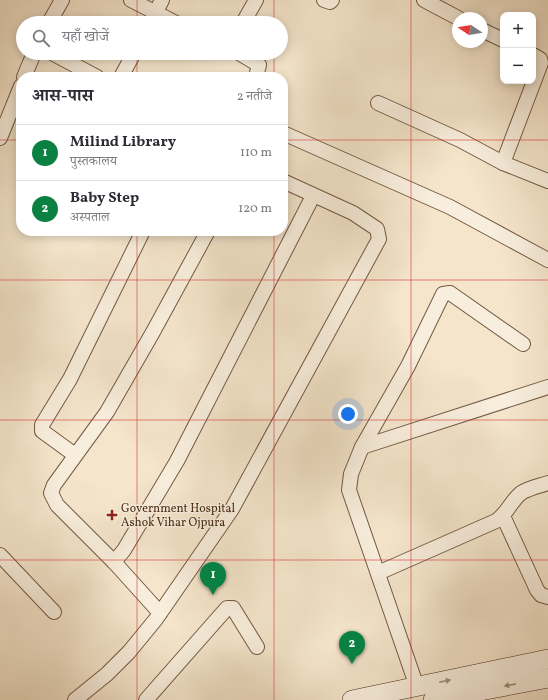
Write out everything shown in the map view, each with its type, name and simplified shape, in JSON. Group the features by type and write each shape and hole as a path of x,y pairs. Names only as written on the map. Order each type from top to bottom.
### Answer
{"main road":[{"path":"352,700 548,659"},
{"path":"433,700 469,697 548,678"}],"street":[{"path":"54,16 62,0"},
{"path":"131,0 151,16"},
{"path":"154,16 162,0"},
{"path":"247,16 256,0"},
{"path":"324,0 330,2 332,0"},
{"path":"424,0 452,15"},
{"path":"488,33 500,39"},
{"path":"536,57 540,59 541,63 536,76"},
{"path":"26,72 31,60"},
{"path":"65,60 88,72"},
{"path":"124,72 130,60"},
{"path":"251,60 259,65 257,72"},
{"path":"502,163 533,84"},
{"path":"0,138 16,98"},
{"path":"378,103 460,140 502,163 548,181"},
{"path":"288,135 450,207 548,260"},
{"path":"75,700 107,674 129,652 160,613 232,509 379,239 377,229 353,213 288,184"},
{"path":"114,562 124,550 177,461 313,196"},
{"path":"75,455 42,431 42,425 70,379 141,236"},
{"path":"160,613 114,562 57,505 51,493 54,485 107,412 205,236"},
{"path":"417,687 349,490 350,474 362,447 408,366 443,294 450,293 524,344"},
{"path":"362,447 548,387"},
{"path":"378,573 496,521 503,516 520,494 548,483"},
{"path":"503,516 537,590 541,595 548,597"},
{"path":"0,555 54,612"},
{"path":"146,700 227,608 233,608 257,647"}],"place":[{"name":"Government Hospital Ashok Vihar Ojpura","path":"112,515"},
{"name":"Milind Library","path":"213,595"},
{"name":"Baby Step","path":"352,664"}]}
